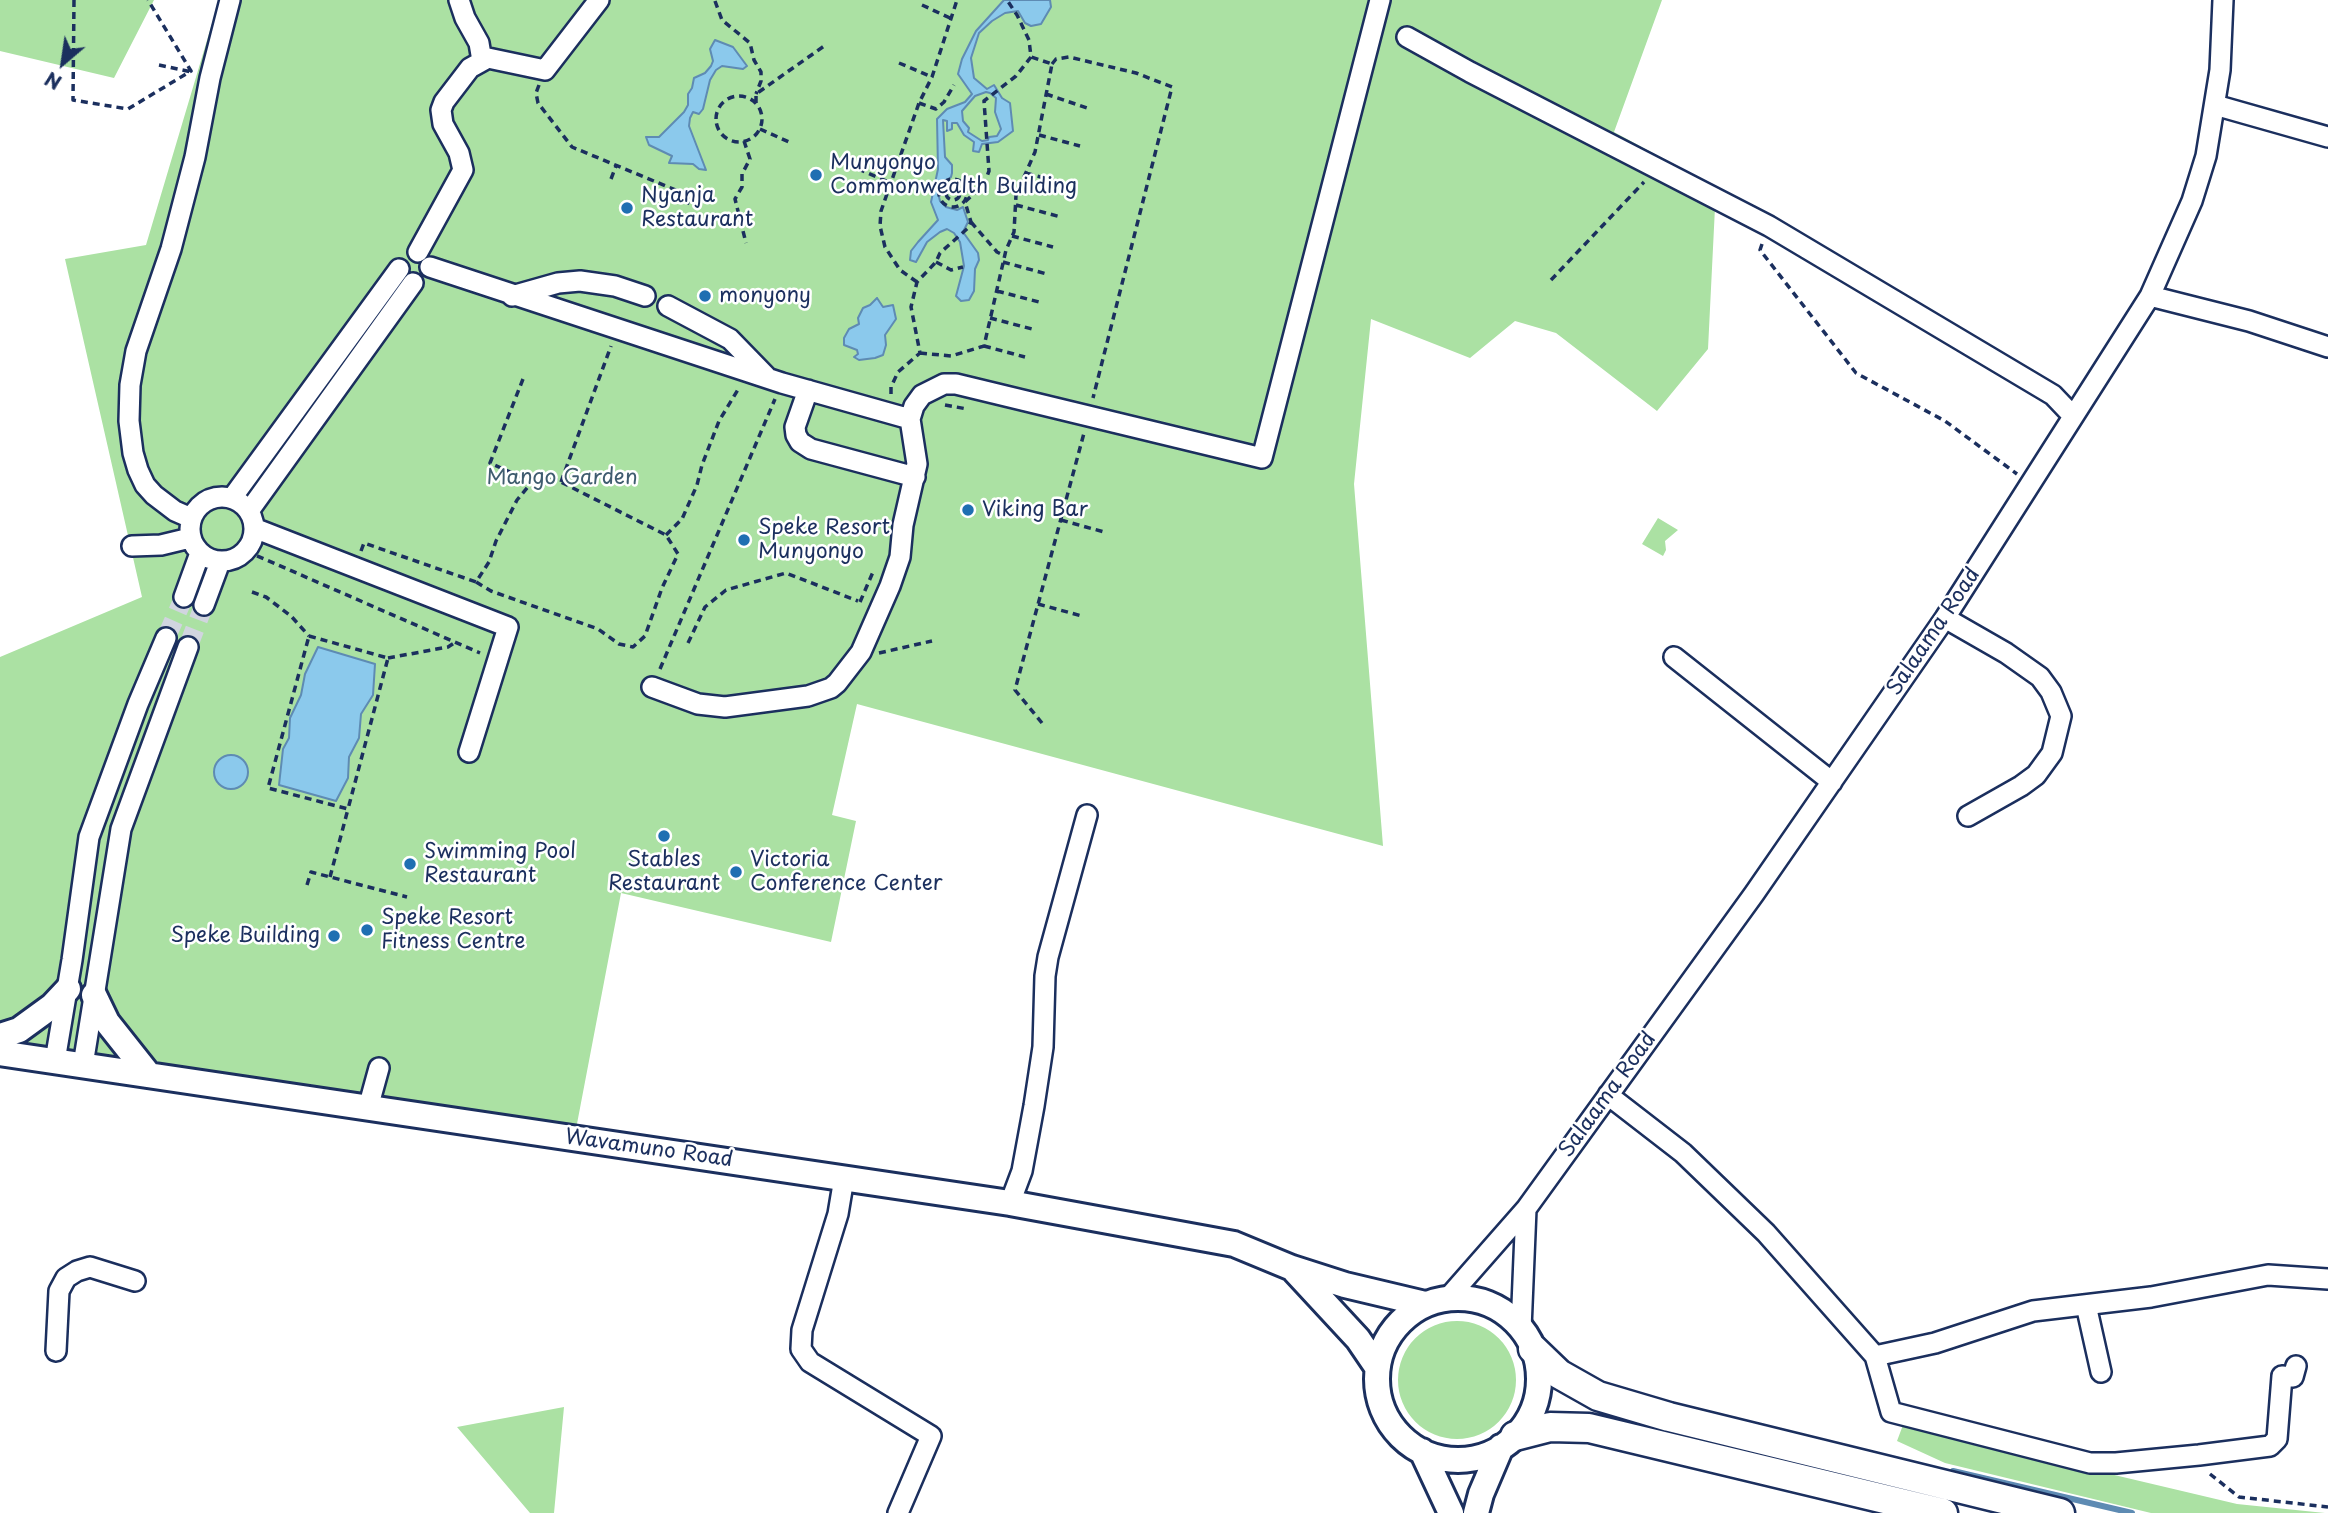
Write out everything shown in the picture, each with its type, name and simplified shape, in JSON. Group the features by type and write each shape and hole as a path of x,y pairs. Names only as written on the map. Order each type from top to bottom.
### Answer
{"highway":[{"path":"1527,1339 1559,1374 1598,1396 1669,1417 2060,1513"},
{"path":"1508,1442 1550,1427 1589,1428 1943,1513"}],"main road":[{"path":"0,1036 19,1030 52,1006 68,989"},
{"path":"94,995 107,1022 149,1075"},
{"name":"Wavamuno Road","path":"0,1053 1010,1203 1234,1244 1293,1268 1357,1289 1436,1302"},
{"name":"Wavamuno Road","path":"1293,1268 1350,1329 1377,1367"},
{"path":"1476,1513 1481,1494 1508,1442 1529,1417 1537,1395 1538,1372 1527,1339 1506,1314 1488,1304 1468,1299 1436,1302 1407,1315 1382,1347 1377,1367 1378,1393 1386,1416 1401,1436 1422,1451 1445,1458 1470,1459 1508,1442"},
{"path":"1422,1451 1451,1513"}],"street":[{"path":"191,518 175,511 154,495 145,485 138,470 129,421 130,385 136,351 171,249 195,158 210,78 230,0"},
{"path":"459,0 465,18 476,36 482,61"},
{"path":"132,546 195,546 209,559 220,562 234,559 418,269 463,170 459,153 443,124 442,106 470,68 482,61 494,59 545,70 599,0"},
{"path":"901,416 932,388 956,384 1262,458 1380,0"},
{"name":"Salaama Road","path":"1436,1302 1526,1209 1754,894 1945,618 2150,296 2192,201 2206,156 2216,105 2223,0"},
{"path":"1407,37 1769,226 2053,396 2073,416"},
{"path":"2216,105 2328,137"},
{"path":"418,269 512,296 775,380 901,416"},
{"path":"418,269 773,384 775,380"},
{"path":"232,498 418,269"},
{"path":"512,296 580,281 615,286 645,296"},
{"path":"2150,296 2249,321 2328,347"},
{"path":"668,306 730,339 775,380"},
{"path":"808,390 795,427 800,442 811,449 915,477"},
{"path":"652,687 710,707 808,696 831,688 861,652 897,568 903,525 915,477 916,454 901,416"},
{"path":"184,597 195,546 191,518 197,507 214,497 232,498 243,505 250,533"},
{"path":"250,533 354,566 506,630"},
{"path":"250,533 506,630"},
{"path":"204,605 220,562"},
{"path":"1945,618 2006,653 2040,677 2052,692 2061,716 2052,753 2036,775 1968,816"},
{"path":"470,752 506,630"},
{"path":"55,1060 68,989 89,837 166,638"},
{"path":"83,1066 121,829 188,647"},
{"path":"1674,657 1832,782"},
{"path":"1010,1203 1021,1171 1034,1106 1043,1047 1048,957 1087,815"},
{"path":"368,1108 379,1068"},
{"path":"1608,1095 1682,1153 1766,1233 1875,1356 1891,1412 2091,1462 2116,1462 2270,1446 2277,1439 2281,1376 2293,1377 2296,1366"},
{"path":"844,1178 838,1214 802,1330 801,1349 810,1362 931,1436 898,1513"},
{"path":"1526,1209 1527,1339"},
{"path":"56,1352 59,1291 66,1278 90,1267 135,1281"},
{"path":"1875,1356 1935,1343 2033,1311 2151,1297 2267,1275 2328,1279"},
{"path":"2086,1305 2101,1372"}],"path":[{"path":"74,0 73,100 128,109 191,71"},
{"path":"148,0 191,71"},
{"path":"917,282 900,270 885,247 880,226 881,211 919,103 932,77 957,0"},
{"path":"965,202 968,196 964,184 951,179 944,182 939,194 946,206 952,208 965,202 984,184 989,171 984,101 1016,76 1031,57 1029,40 1016,12 1007,0"},
{"path":"715,1 722,20 750,43 754,60 761,72 756,103 763,117 754,137 744,141 733,141 720,131 716,120 718,109 730,98 746,97 756,103"},
{"path":"922,5 950,18"},
{"path":"756,94 827,44"},
{"path":"1031,57 1052,64"},
{"path":"984,346 1003,262 1012,236 1016,195 1035,152 1052,64 1056,59 1069,57 1136,73 1172,88"},
{"path":"899,63 932,77"},
{"path":"159,65 210,78"},
{"path":"545,70 536,93 538,103 572,147 690,196 686,208"},
{"path":"919,103 936,109 944,102 954,85"},
{"path":"1046,94 1090,109"},
{"path":"760,128 789,142"},
{"path":"1038,135 1080,146"},
{"path":"744,141 750,159 742,174 742,187 735,199 746,243"},
{"path":"611,179 616,166"},
{"path":"858,169 891,183"},
{"path":"1551,279 1656,169"},
{"path":"1026,173 1070,185"},
{"path":"964,184 950,187 946,194 950,200 959,198 965,202 971,222 997,252 1005,256"},
{"path":"957,187 961,193 959,198"},
{"path":"1016,205 1061,217"},
{"path":"920,353 911,307 917,282 940,253 971,222"},
{"path":"1769,226 1760,250 1856,373 1945,421 2030,483"},
{"path":"1012,236 1054,247"},
{"path":"936,261 951,270 963,267"},
{"path":"1003,262 1047,274"},
{"path":"997,291 1039,302"},
{"path":"990,318 1032,329"},
{"path":"561,482 616,334"},
{"path":"901,416 891,387 904,366 920,353 951,356 984,346 1025,357"},
{"path":"666,535 682,519 719,421 747,375"},
{"path":"523,379 490,463 532,482"},
{"path":"652,687 775,380"},
{"path":"354,566 364,543 598,629 619,644 633,647 645,636 662,588 678,554 666,535 551,477 532,482 517,500 496,541 489,562 476,582"},
{"path":"1061,520 1104,531"},
{"path":"250,533 455,642 498,660"},
{"path":"688,643 705,607 726,590 786,573 859,601"},
{"path":"252,592 265,597 291,615 309,636 388,658 448,647 455,642"},
{"path":"1038,604 1082,616"},
{"path":"309,636 268,788 348,809"},
{"path":"861,652 877,654 932,641"},
{"path":"330,877 388,658"},
{"path":"307,885 311,872 407,897"},
{"path":"2190,1455 2239,1497 2328,1507"}],"green space":[{"path":"0,0 154,0 114,78 0,51"},
{"name":"Speke Resort Munyonyo","path":"219,0 1662,0 1614,132 1716,187 1708,349 1657,411 1556,333 1515,321 1470,358 1371,319 1354,484 1383,846 857,704 832,815 856,821 831,942 621,893 576,1129 0,1041 0,657 142,597 65,259 146,245"},
{"path":"1658,518 1678,530 1665,541 1666,550 1663,556 1642,544"},
{"path":"1457,1321 1480,1326 1499,1338 1511,1357 1516,1380 1511,1403 1499,1422 1480,1434 1457,1439 1434,1434 1415,1422 1403,1403 1398,1380 1403,1357 1415,1338 1434,1326"},
{"path":"564,1407 554,1513 530,1513 457,1427"},
{"path":"1903,1425 2237,1504 2325,1513 2151,1513 1945,1463 1897,1441"}],"water":[{"path":"1004,0 1050,0 1051,7 1041,24 1031,26 1025,23 1018,11 1005,13 992,21 979,33 971,58 974,78 987,89 994,85 1002,98 1010,103 1013,131 998,142 982,144 979,152 973,151 974,142 964,135 957,123 952,123 952,129 947,131 947,121 943,120 945,157 952,165 952,173 940,186 940,201 946,207 957,210 963,207 968,222 963,232 978,253 979,260 975,269 974,291 969,300 961,301 956,296 964,266 960,242 954,233 947,229 940,232 927,242 916,262 910,260 911,251 938,220 931,202 938,169 937,119 947,109 965,102 972,94 958,74 962,59 976,31","holes":["990,93 996,98 995,112 1001,129 997,136 982,141 968,132 962,111 975,96"]},
{"path":"715,40 733,47 747,66 743,69 722,66 716,70 710,80 703,109 699,114 693,112 690,118 689,126 706,170 693,164 669,163 672,156 649,145 646,137 659,137 684,112 694,78 705,73 711,66 713,61 710,49"},
{"path":"877,298 883,307 893,305 896,319 885,335 883,355 859,360 854,357 858,354 857,350 844,345 844,338 849,329 859,324 858,318 863,308"},
{"path":"318,647 375,664 373,695 361,714 359,738 349,757 348,778 336,801 279,785 283,749 289,738 290,718 301,695 305,674"},
{"path":"231,755 243,760 248,772 243,784 231,789 219,784 214,772 219,760"}],"waterway":[{"path":"1953,1471 2132,1513"}],"tunnel":[{"path":"166,638 184,597"},
{"path":"188,647 204,605"}],"place":[{"name":"Munyonyo Commonwealth Building","path":"816,175"},
{"name":"Nyanja Restaurant","path":"627,208"},
{"name":"monyony","path":"705,296"},
{"name":"Viking Bar","path":"968,510"},
{"name":"Speke Resort Munyonyo","path":"744,540"},
{"name":"Stables Restaurant","path":"664,836"},
{"name":"Swimming Pool Restaurant","path":"410,864"},
{"name":"Victoria Conference Center","path":"736,872"},
{"name":"Speke Resort Fitness Centre","path":"367,930"},
{"name":"Speke Building","path":"334,936"}],"park label":[{"name":"Mango Garden","path":"562,478"}]}
